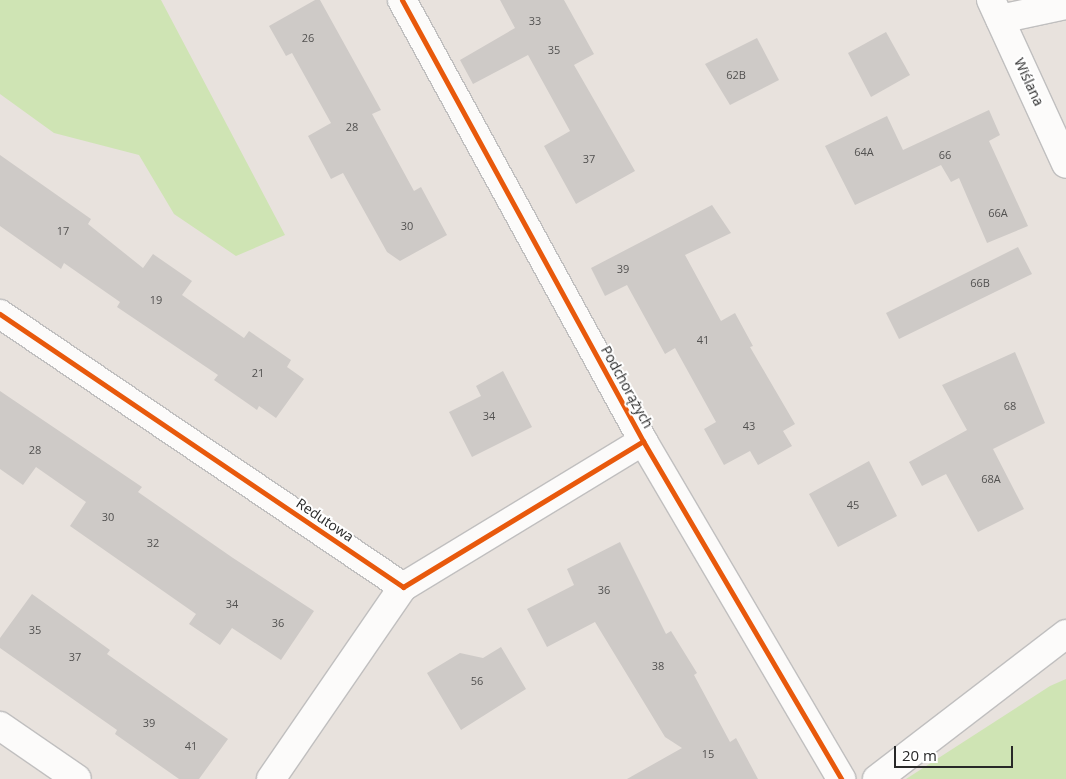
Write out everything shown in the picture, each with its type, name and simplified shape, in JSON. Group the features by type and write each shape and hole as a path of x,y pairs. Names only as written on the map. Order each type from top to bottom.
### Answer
{"street":[{"name":"Podchorążych","path":"402,0 644,440 841,779"},
{"path":"996,10 1066,5"},
{"name":"Wiślana","path":"996,10 1066,164"},
{"name":"Redutowa","path":"0,314 403,587"},
{"path":"271,779 403,587 644,440"},
{"path":"877,779 1066,634"},
{"path":"0,726 77,779"}],"green space":[{"path":"0,0 161,0 285,235 236,256 174,214 139,155 54,133 0,94"},
{"path":"1066,679 1066,779 906,779 1050,686"}],"building":[{"path":"315,0 320,0 381,110 372,114 414,191 421,187 447,235 400,261 387,252 343,173 331,179 308,136 331,123 292,53 286,56 269,26"},
{"path":"500,0 564,0 594,54 574,65 635,171 576,204 544,146 570,131 528,55 473,84 460,60 515,28"},
{"path":"886,32 910,75 871,97 848,53"},
{"path":"757,38 779,80 730,105 705,64"},
{"path":"989,110 1000,135 989,141 1028,226 987,243 959,178 951,182 941,165 855,205 825,146 887,116 903,150"},
{"path":"0,155 91,219 88,224 143,268 153,254 192,281 182,295 244,338 249,331 291,360 287,367 304,379 276,418 259,406 257,410 214,380 218,375 117,307 120,302 64,263 61,269 0,226"},
{"path":"712,205 731,233 685,255 721,321 735,313 753,346 750,347 795,424 783,431 792,446 758,465 750,451 724,465 704,429 716,422 675,348 665,354 627,285 605,296 591,268"},
{"path":"1018,247 1032,274 899,339 886,313"},
{"path":"1015,352 1045,423 993,449 1024,509 978,532 946,474 922,486 909,462 967,430 942,385"},
{"path":"503,371 532,427 472,457 449,412 481,396 476,386"},
{"path":"0,391 142,487 138,492 314,611 281,660 232,628 220,645 189,624 196,614 70,526 86,502 36,467 23,485 0,469"},
{"path":"869,461 897,516 838,547 809,494"},
{"path":"620,542 666,634 671,631 697,673 694,675 730,742 736,738 758,779 627,779 682,748 665,737 595,622 547,647 527,609 574,585 567,569"},
{"path":"32,594 110,650 107,654 228,739 199,779 179,779 115,734 117,730 0,648 0,638"},
{"path":"501,647 526,689 461,730 427,673 460,653 483,658"}],"cycle path":[{"path":"402,0 643,441 841,779"},
{"path":"0,314 403,587 643,441"}]}
